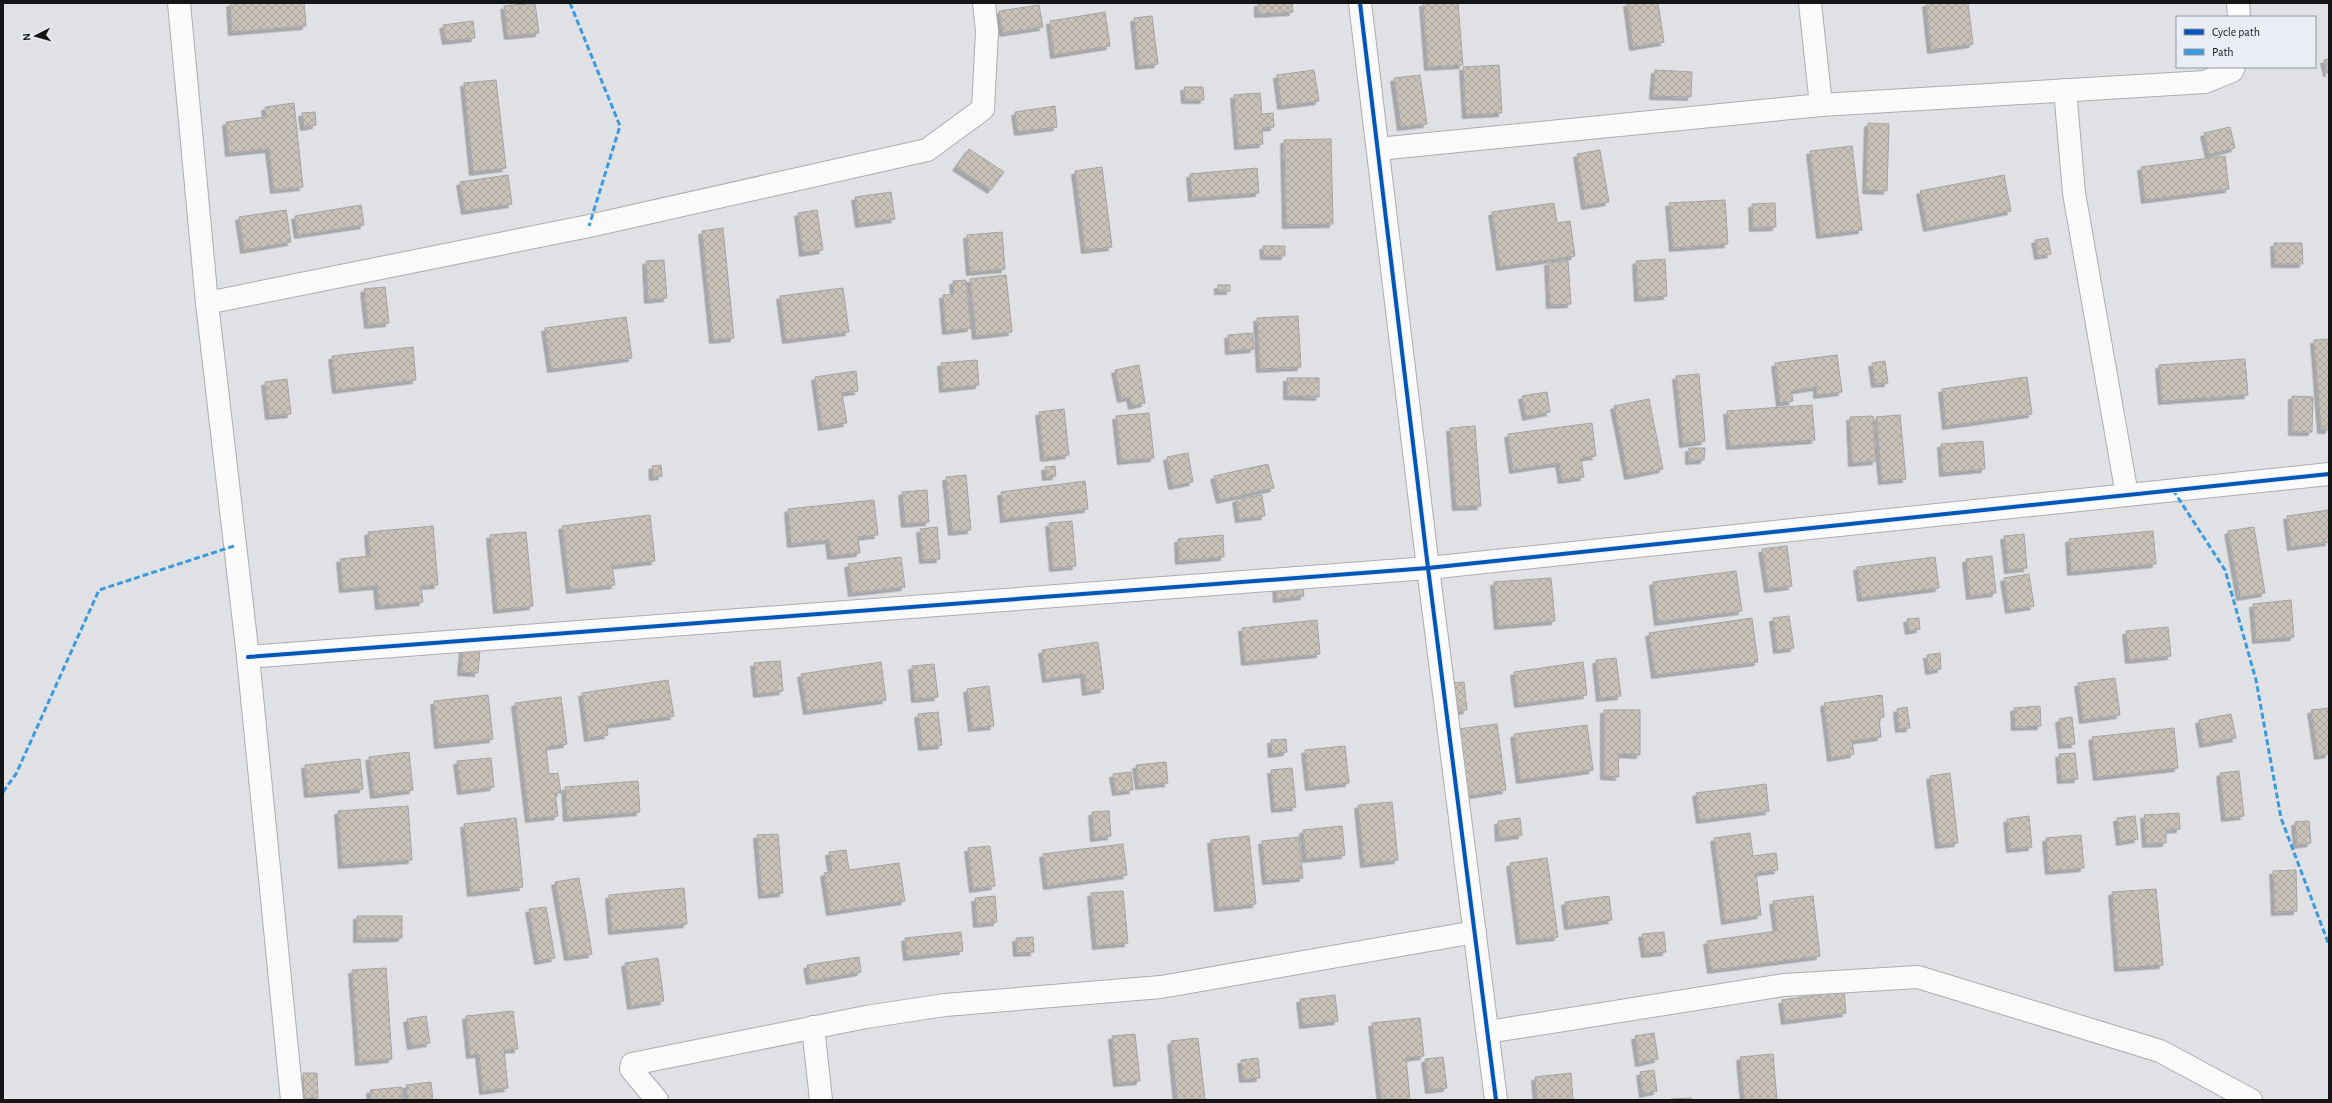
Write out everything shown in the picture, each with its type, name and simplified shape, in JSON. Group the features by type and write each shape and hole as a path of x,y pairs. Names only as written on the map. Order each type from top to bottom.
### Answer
{"street":[{"path":"179,3 207,303 248,657 292,1100"},
{"path":"207,303 597,224 927,150 983,109 987,31 984,3"},
{"path":"1360,3 1428,568 1496,1100"},
{"path":"1810,3 1821,105"},
{"path":"2238,3 2239,16"},
{"path":"1378,149 1821,105 2205,82 2232,71 2234,68"},
{"path":"2065,90 2074,193 2127,495"},
{"path":"248,657 1428,568 2329,474"},
{"path":"657,1100 632,1069 632,1064 813,1027 945,1004 1161,987 1475,932"},
{"path":"1488,1032 1784,985 1918,977 2160,1052 2251,1100"},
{"path":"813,1027 821,1100"}],"building":[{"path":"230,3 304,3 306,26 232,32"},
{"path":"535,3 539,33 508,36 504,6"},
{"path":"1258,3 1292,3 1293,12 1258,14"},
{"path":"1423,3 1458,3 1463,65 1428,67"},
{"path":"1627,3 1658,3 1664,42 1633,47"},
{"path":"1926,3 1968,3 1973,44 1931,50"},
{"path":"1039,5 1043,27 1003,33 999,11"},
{"path":"1105,12 1110,46 1054,55 1050,21"},
{"path":"1152,16 1158,64 1139,66 1134,18"},
{"path":"473,21 475,38 446,41 443,25"},
{"path":"2329,59 2329,73 2327,73 2324,60"},
{"path":"1499,65 1502,113 1466,115 1463,67"},
{"path":"1314,70 1319,101 1281,106 1277,75"},
{"path":"1655,70 1692,72 1691,97 1653,96"},
{"path":"1420,75 1427,124 1401,127 1394,78"},
{"path":"496,80 506,168 473,172 464,83"},
{"path":"1184,87 1203,87 1204,100 1185,100"},
{"path":"1260,93 1262,114 1273,113 1274,127 1262,128 1263,144 1238,146 1234,95"},
{"path":"294,103 303,187 274,190 269,149 229,153 226,122 266,117 265,107"},
{"path":"1055,106 1057,127 1018,132 1015,112"},
{"path":"315,112 316,125 304,127 302,113"},
{"path":"1868,123 1889,124 1887,191 1866,190"},
{"path":"2230,127 2235,148 2209,155 2204,133"},
{"path":"1331,139 1333,224 1286,225 1284,140"},
{"path":"1852,146 1862,230 1820,235 1810,151"},
{"path":"969,149 1004,172 991,190 956,167"},
{"path":"1600,150 1609,202 1585,206 1577,154"},
{"path":"2225,156 2229,189 2145,200 2141,167"},
{"path":"1102,167 1112,247 1085,250 1075,171"},
{"path":"1257,168 1259,193 1192,198 1190,174"},
{"path":"508,175 512,204 465,211 460,182"},
{"path":"2004,175 2011,211 1927,228 1920,191"},
{"path":"891,192 895,219 859,224 855,197"},
{"path":"1725,200 1728,244 1673,248 1669,203"},
{"path":"1554,203 1557,223 1570,221 1575,256 1500,267 1492,212"},
{"path":"1775,203 1776,227 1753,228 1752,204"},
{"path":"361,205 364,225 298,235 295,216"},
{"path":"286,210 291,242 244,250 239,217"},
{"path":"817,210 823,250 803,253 798,213"},
{"path":"723,228 734,338 713,340 702,231"},
{"path":"1002,232 1005,269 970,272 967,235"},
{"path":"2048,238 2051,254 2038,256 2035,240"},
{"path":"2274,243 2302,243 2303,264 2275,264"},
{"path":"1263,246 1285,246 1285,256 1264,256"},
{"path":"1665,259 1667,296 1638,298 1636,261"},
{"path":"664,260 667,298 648,300 646,261"},
{"path":"1568,261 1571,304 1550,305 1548,262"},
{"path":"1006,275 1012,332 976,336 970,279"},
{"path":"966,280 971,328 946,331 943,295 954,294 953,281"},
{"path":"1218,285 1230,285 1230,291 1218,291"},
{"path":"385,287 389,323 368,325 364,289"},
{"path":"843,288 849,332 786,340 780,296"},
{"path":"1298,316 1301,367 1260,369 1257,318"},
{"path":"626,317 632,358 551,369 545,328"},
{"path":"1252,333 1254,349 1229,351 1228,335"},
{"path":"2329,339 2329,430 2321,430 2314,340"},
{"path":"413,347 416,380 336,390 332,356"},
{"path":"1837,355 1842,392 1817,395 1817,387 1791,391 1793,401 1780,403 1775,363"},
{"path":"2245,359 2248,395 2162,401 2159,365"},
{"path":"977,360 979,385 943,389 941,363"},
{"path":"1885,361 1888,383 1875,384 1872,363"},
{"path":"1139,365 1145,403 1132,406 1130,397 1121,399 1115,370"},
{"path":"856,371 858,391 842,393 847,423 822,427 815,377"},
{"path":"1699,374 1705,441 1683,444 1676,376"},
{"path":"2027,377 2032,414 1946,426 1942,389"},
{"path":"1287,378 1319,378 1319,397 1287,396"},
{"path":"287,379 291,414 269,416 265,382"},
{"path":"1547,392 1550,412 1526,417 1522,396"},
{"path":"2292,396 2313,397 2312,432 2292,432"},
{"path":"1649,399 1663,469 1628,476 1614,406"},
{"path":"1812,405 1815,440 1730,446 1727,411"},
{"path":"1064,409 1069,455 1044,458 1039,412"},
{"path":"1149,413 1154,458 1121,461 1116,416"},
{"path":"1900,415 1906,479 1882,481 1876,417"},
{"path":"1873,416 1876,461 1852,463 1850,417"},
{"path":"1592,423 1596,456 1581,458 1584,477 1562,480 1559,463 1513,470 1508,434"},
{"path":"1475,426 1481,506 1456,507 1450,428"},
{"path":"1983,441 1985,469 1943,473 1941,444"},
{"path":"1689,448 1705,448 1704,460 1689,461"},
{"path":"1188,453 1193,482 1172,486 1167,457"},
{"path":"1268,464 1274,488 1220,500 1214,476"},
{"path":"661,465 662,476 653,477 652,466"},
{"path":"1055,466 1056,476 1046,477 1045,467"},
{"path":"966,475 971,530 952,532 946,477"},
{"path":"1085,481 1088,509 1004,519 1001,492"},
{"path":"927,490 929,522 905,524 902,492"},
{"path":"1262,495 1265,516 1239,519 1236,499"},
{"path":"874,500 878,535 858,537 860,553 831,556 829,540 791,544 788,509"},
{"path":"2329,510 2329,542 2291,547 2287,516"},
{"path":"650,515 655,561 612,566 615,585 570,590 562,526"},
{"path":"1072,521 1076,566 1053,568 1049,523"},
{"path":"433,526 438,585 421,586 423,602 379,606 377,586 343,589 340,559 370,556 368,532"},
{"path":"937,527 940,559 923,560 920,529"},
{"path":"2254,527 2265,593 2240,597 2228,531"},
{"path":"2153,531 2156,564 2071,572 2069,539"},
{"path":"526,532 533,606 497,610 490,535"},
{"path":"2024,534 2027,568 2008,570 2004,536"},
{"path":"1223,535 1224,557 1179,561 1178,539"},
{"path":"1787,546 1792,586 1768,589 1762,549"},
{"path":"1992,556 1996,593 1970,596 1966,559"},
{"path":"901,557 905,587 852,593 848,564"},
{"path":"1935,557 1939,588 1861,598 1857,567"},
{"path":"1736,571 1742,611 1658,622 1653,582"},
{"path":"2029,574 2034,606 2009,610 2004,578"},
{"path":"1551,578 1555,621 1498,626 1494,582"},
{"path":"1302,582 1304,596 1277,599 1276,586"},
{"path":"2291,600 2294,637 2256,640 2253,604"},
{"path":"1789,616 1794,648 1777,650 1773,618"},
{"path":"1752,618 1758,662 1655,675 1649,633"},
{"path":"1919,618 1920,629 1909,631 1907,619"},
{"path":"1317,620 1320,654 1245,662 1242,628"},
{"path":"2168,627 2171,656 2129,660 2126,631"},
{"path":"1098,642 1104,689 1086,692 1084,674 1046,679 1042,650"},
{"path":"463,648 480,649 478,673 461,672"},
{"path":"1940,653 1941,669 1929,671 1927,655"},
{"path":"1616,658 1621,696 1600,698 1596,660"},
{"path":"780,661 783,691 757,694 754,663"},
{"path":"881,662 886,700 807,711 801,674"},
{"path":"1583,662 1587,695 1518,704 1514,672"},
{"path":"934,664 938,697 915,699 912,666"},
{"path":"2115,678 2120,715 2083,720 2078,683"},
{"path":"668,680 674,716 607,725 608,735 588,738 582,693"},
{"path":"1464,682 1467,710 1455,712 1452,683"},
{"path":"989,686 994,726 972,728 967,689"},
{"path":"488,695 493,739 438,745 434,701"},
{"path":"1882,695 1884,717 1879,718 1881,737 1852,741 1854,754 1831,758 1824,703"},
{"path":"561,697 567,744 546,747 549,774 558,773 561,793 555,793 558,816 529,819 515,703"},
{"path":"2040,706 2041,726 2015,727 2014,708"},
{"path":"1907,707 1910,728 1899,729 1897,709"},
{"path":"2329,708 2329,754 2318,756 2311,710"},
{"path":"1604,710 1640,710 1640,755 1618,754 1619,777 1604,776"},
{"path":"938,712 942,745 922,747 918,714"},
{"path":"2231,714 2236,738 2203,744 2199,720"},
{"path":"2072,717 2075,744 2062,745 2059,719"},
{"path":"1497,724 1506,790 1467,796 1458,729"},
{"path":"1587,725 1593,770 1520,780 1514,734"},
{"path":"2174,728 2178,768 2097,777 2092,737"},
{"path":"1286,739 1287,752 1272,754 1271,740"},
{"path":"1345,746 1349,783 1309,787 1305,750"},
{"path":"409,752 413,790 374,795 369,757"},
{"path":"2075,753 2078,779 2061,780 2059,754"},
{"path":"491,758 494,787 461,791 457,761"},
{"path":"360,759 363,789 308,794 305,765"},
{"path":"1166,762 1168,783 1139,786 1136,765"},
{"path":"1292,768 1296,807 1275,809 1271,770"},
{"path":"2239,771 2244,816 2225,818 2220,773"},
{"path":"1131,772 1133,790 1116,792 1113,774"},
{"path":"1950,773 1958,843 1939,845 1930,776"},
{"path":"638,781 640,812 567,818 565,787"},
{"path":"1766,784 1769,811 1700,820 1696,793"},
{"path":"1392,802 1398,860 1364,864 1358,805"},
{"path":"408,806 412,860 342,865 338,811"},
{"path":"1109,811 1111,836 1094,838 1092,812"},
{"path":"2179,813 2180,829 2166,830 2166,843 2146,844 2144,815"},
{"path":"2029,816 2032,847 2010,849 2007,819"},
{"path":"2135,816 2138,839 2120,842 2117,818"},
{"path":"516,818 523,887 471,893 464,824"},
{"path":"1520,818 1522,835 1499,838 1498,821"},
{"path":"2309,821 2311,843 2297,845 2295,822"},
{"path":"1342,826 1345,855 1306,859 1303,830"},
{"path":"1750,833 1753,856 1776,853 1778,870 1756,873 1761,915 1725,921 1714,838"},
{"path":"778,834 783,893 762,895 757,835"},
{"path":"2081,835 2084,868 2049,871 2046,838"},
{"path":"1249,836 1256,904 1218,908 1211,840"},
{"path":"1299,837 1303,878 1266,881 1262,841"},
{"path":"1123,844 1127,875 1047,886 1043,854"},
{"path":"990,846 995,886 973,889 968,848"},
{"path":"846,850 849,870 899,863 905,901 830,912 824,873 832,872 829,852"},
{"path":"1547,858 1558,937 1520,941 1510,863"},
{"path":"2296,870 2297,911 2275,912 2273,871"},
{"path":"579,878 592,954 568,957 555,882"},
{"path":"684,888 687,924 612,931 609,895"},
{"path":"2156,889 2163,965 2118,968 2112,892"},
{"path":"1123,891 1128,943 1096,946 1091,893"},
{"path":"995,896 997,922 977,924 975,898"},
{"path":"1609,896 1612,920 1568,926 1565,902"},
{"path":"1813,896 1820,956 1711,970 1707,941 1777,931 1773,901"},
{"path":"546,907 555,958 538,961 529,909"},
{"path":"357,916 402,916 402,938 357,939"},
{"path":"961,932 963,951 907,957 905,938"},
{"path":"1664,932 1666,952 1645,954 1642,934"},
{"path":"1033,937 1034,952 1017,953 1016,938"},
{"path":"859,957 861,972 810,981 807,965"},
{"path":"658,958 664,1001 631,1006 625,963"},
{"path":"386,968 392,1059 359,1062 352,970"},
{"path":"1844,991 1846,1013 1785,1021 1782,1000"},
{"path":"1335,995 1338,1021 1303,1025 1300,999"},
{"path":"513,1011 518,1049 504,1050 508,1088 483,1091 479,1054 470,1055 466,1016"},
{"path":"426,1016 430,1043 411,1046 407,1019"},
{"path":"1420,1018 1424,1056 1406,1058 1410,1100 1381,1100 1372,1023"},
{"path":"1654,1033 1658,1059 1639,1063 1635,1036"},
{"path":"1135,1034 1140,1081 1117,1083 1112,1036"},
{"path":"1198,1038 1205,1100 1177,1100 1171,1041"},
{"path":"1773,1054 1777,1100 1744,1100 1740,1057"},
{"path":"1443,1057 1447,1088 1429,1090 1425,1059"},
{"path":"1258,1058 1260,1078 1243,1079 1241,1060"},
{"path":"1654,1070 1657,1091 1643,1094 1640,1072"},
{"path":"303,1073 317,1073 318,1098 304,1099"},
{"path":"1571,1073 1573,1100 1537,1100 1535,1077"},
{"path":"431,1082 433,1100 408,1100 406,1085"},
{"path":"401,1087 403,1100 371,1100 370,1090"},
{"path":"1691,1098 1691,1100 1671,1100 1671,1099"}],"marked path":[{"path":"570,3 620,126 589,226"},
{"path":"2173,490 2225,570 2256,680 2281,818 2329,945"},
{"path":"3,792 16,774 99,590 234,546"}],"cycle path":[{"path":"1360,3 1428,568 1496,1100"},
{"path":"248,657 1428,568 2329,474"}]}
